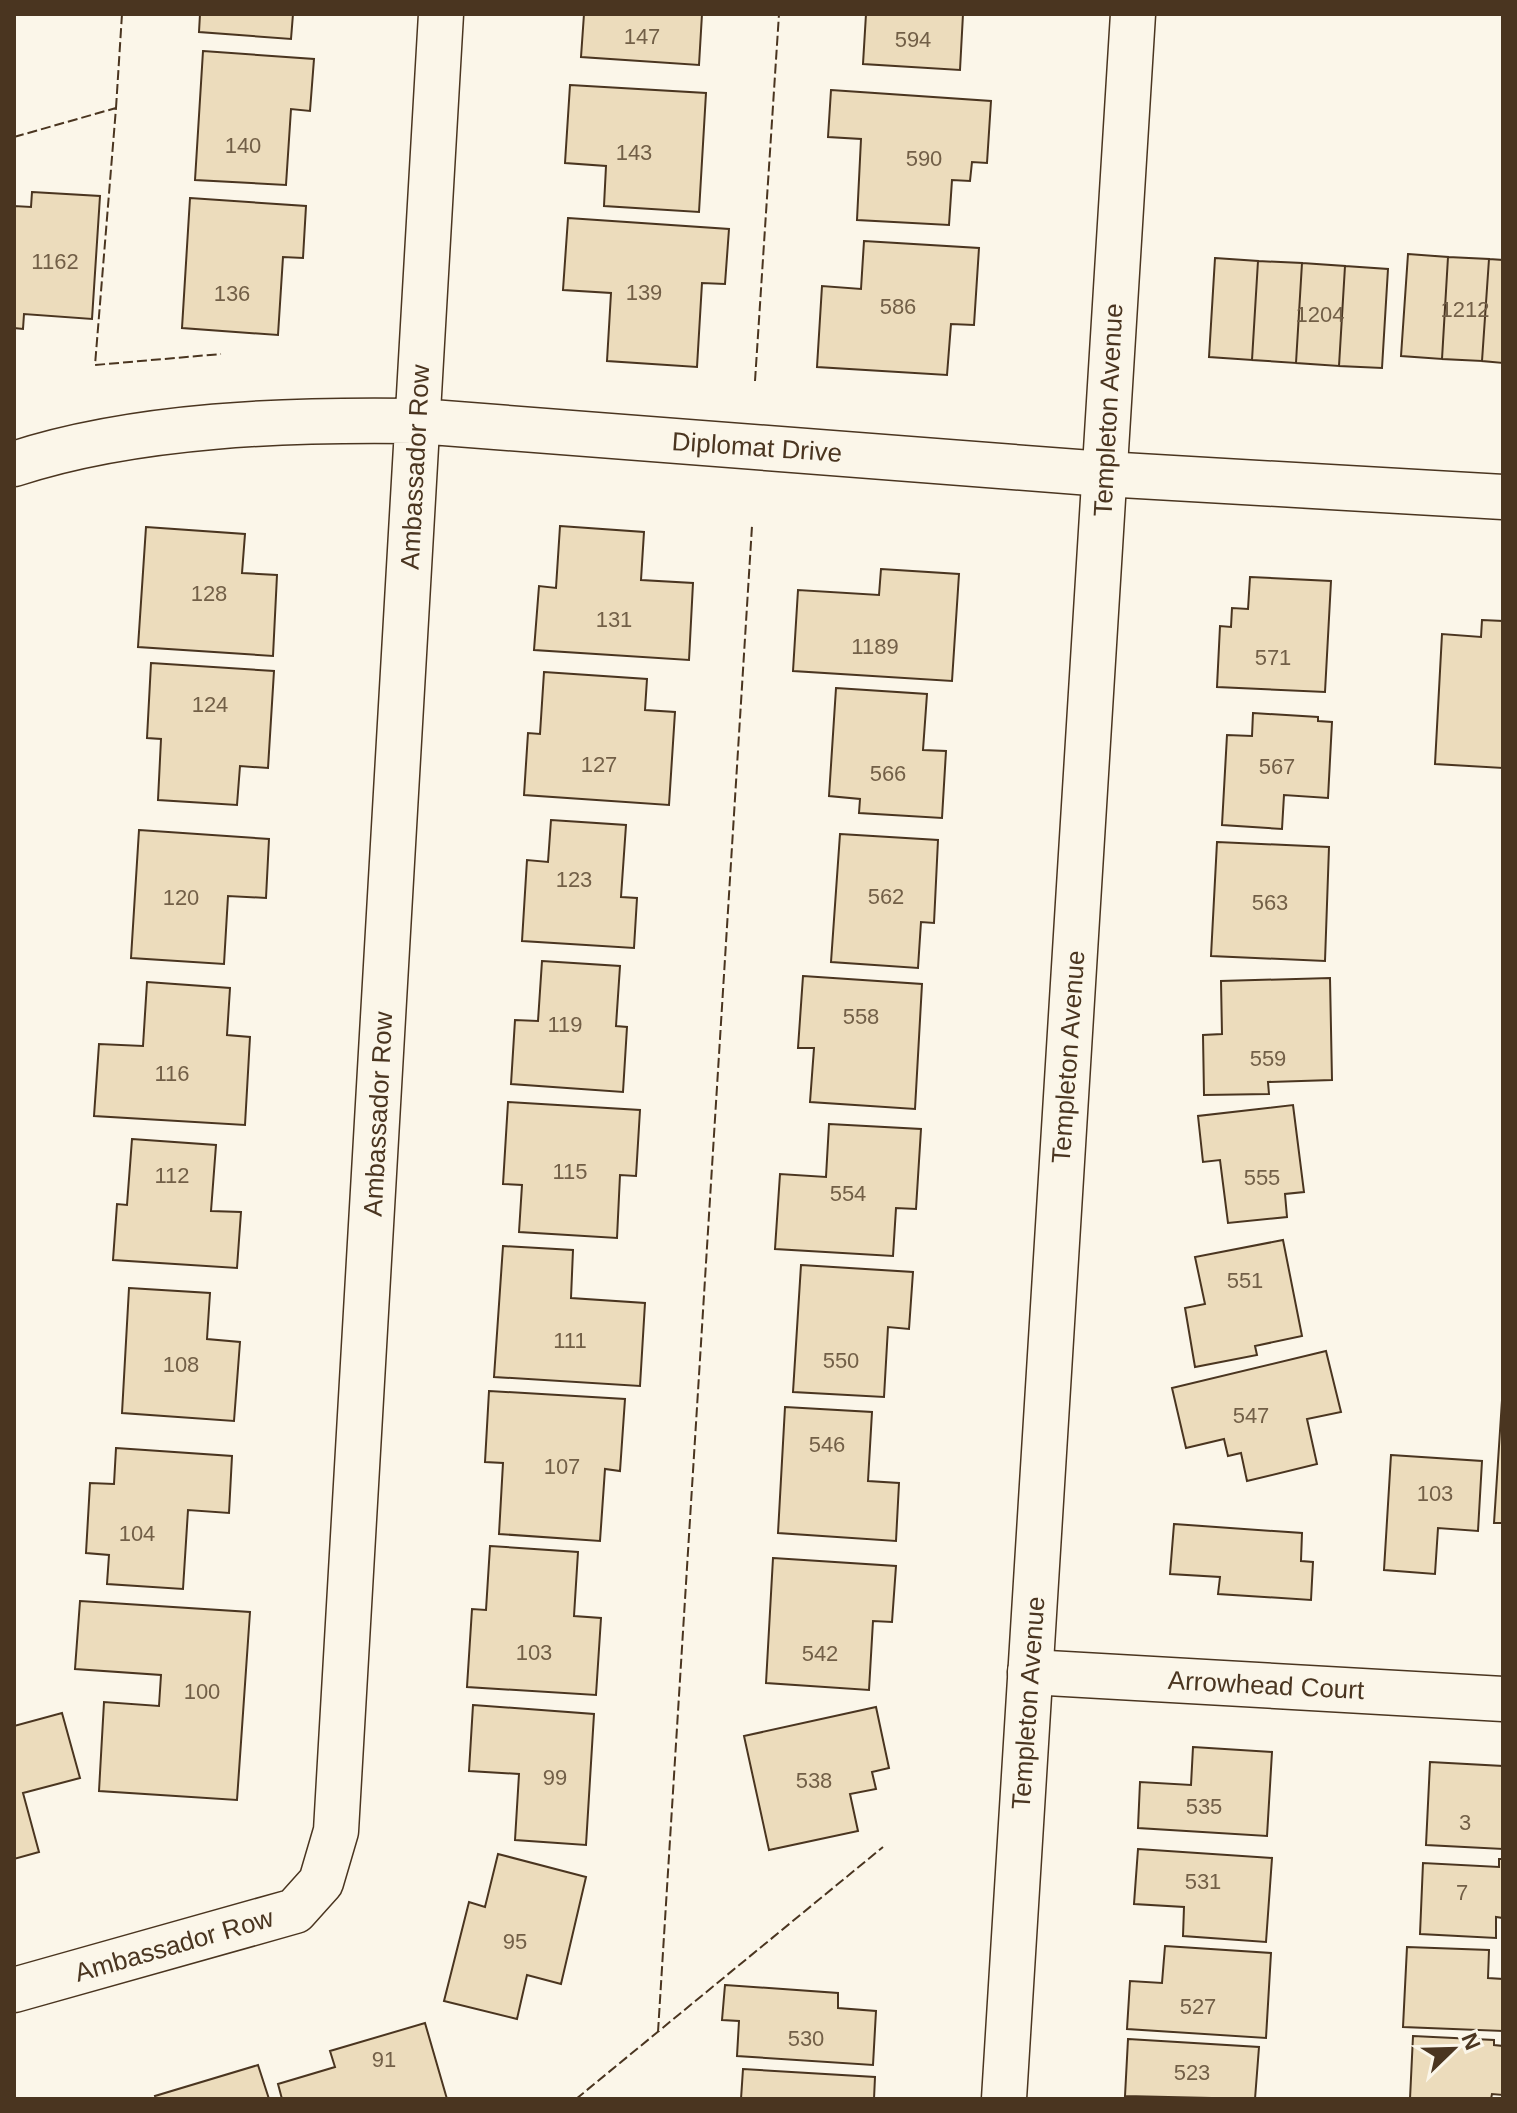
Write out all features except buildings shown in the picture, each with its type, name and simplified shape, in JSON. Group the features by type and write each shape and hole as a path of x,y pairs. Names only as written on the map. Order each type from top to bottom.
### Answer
{"street":[{"name":"Ambassador Row","path":"14,1990 295,1911 321,1882 336,1831 441,14"},
{"name":"Templeton Avenue","path":"1004,2099 1133,14"},
{"name":"Diplomat Drive","path":"14,464 40,455 189,429 345,420 418,421 1104,474 1503,497"},
{"name":"Arrowhead Court","path":"1030,1672 1503,1699"}],"fence":[{"path":"116,108 122,14"},
{"path":"755,381 779,14"},
{"path":"14,137 116,108 95,365 221,354"},
{"path":"658,2032 752,526"},
{"path":"576,2099 883,1847"}]}
